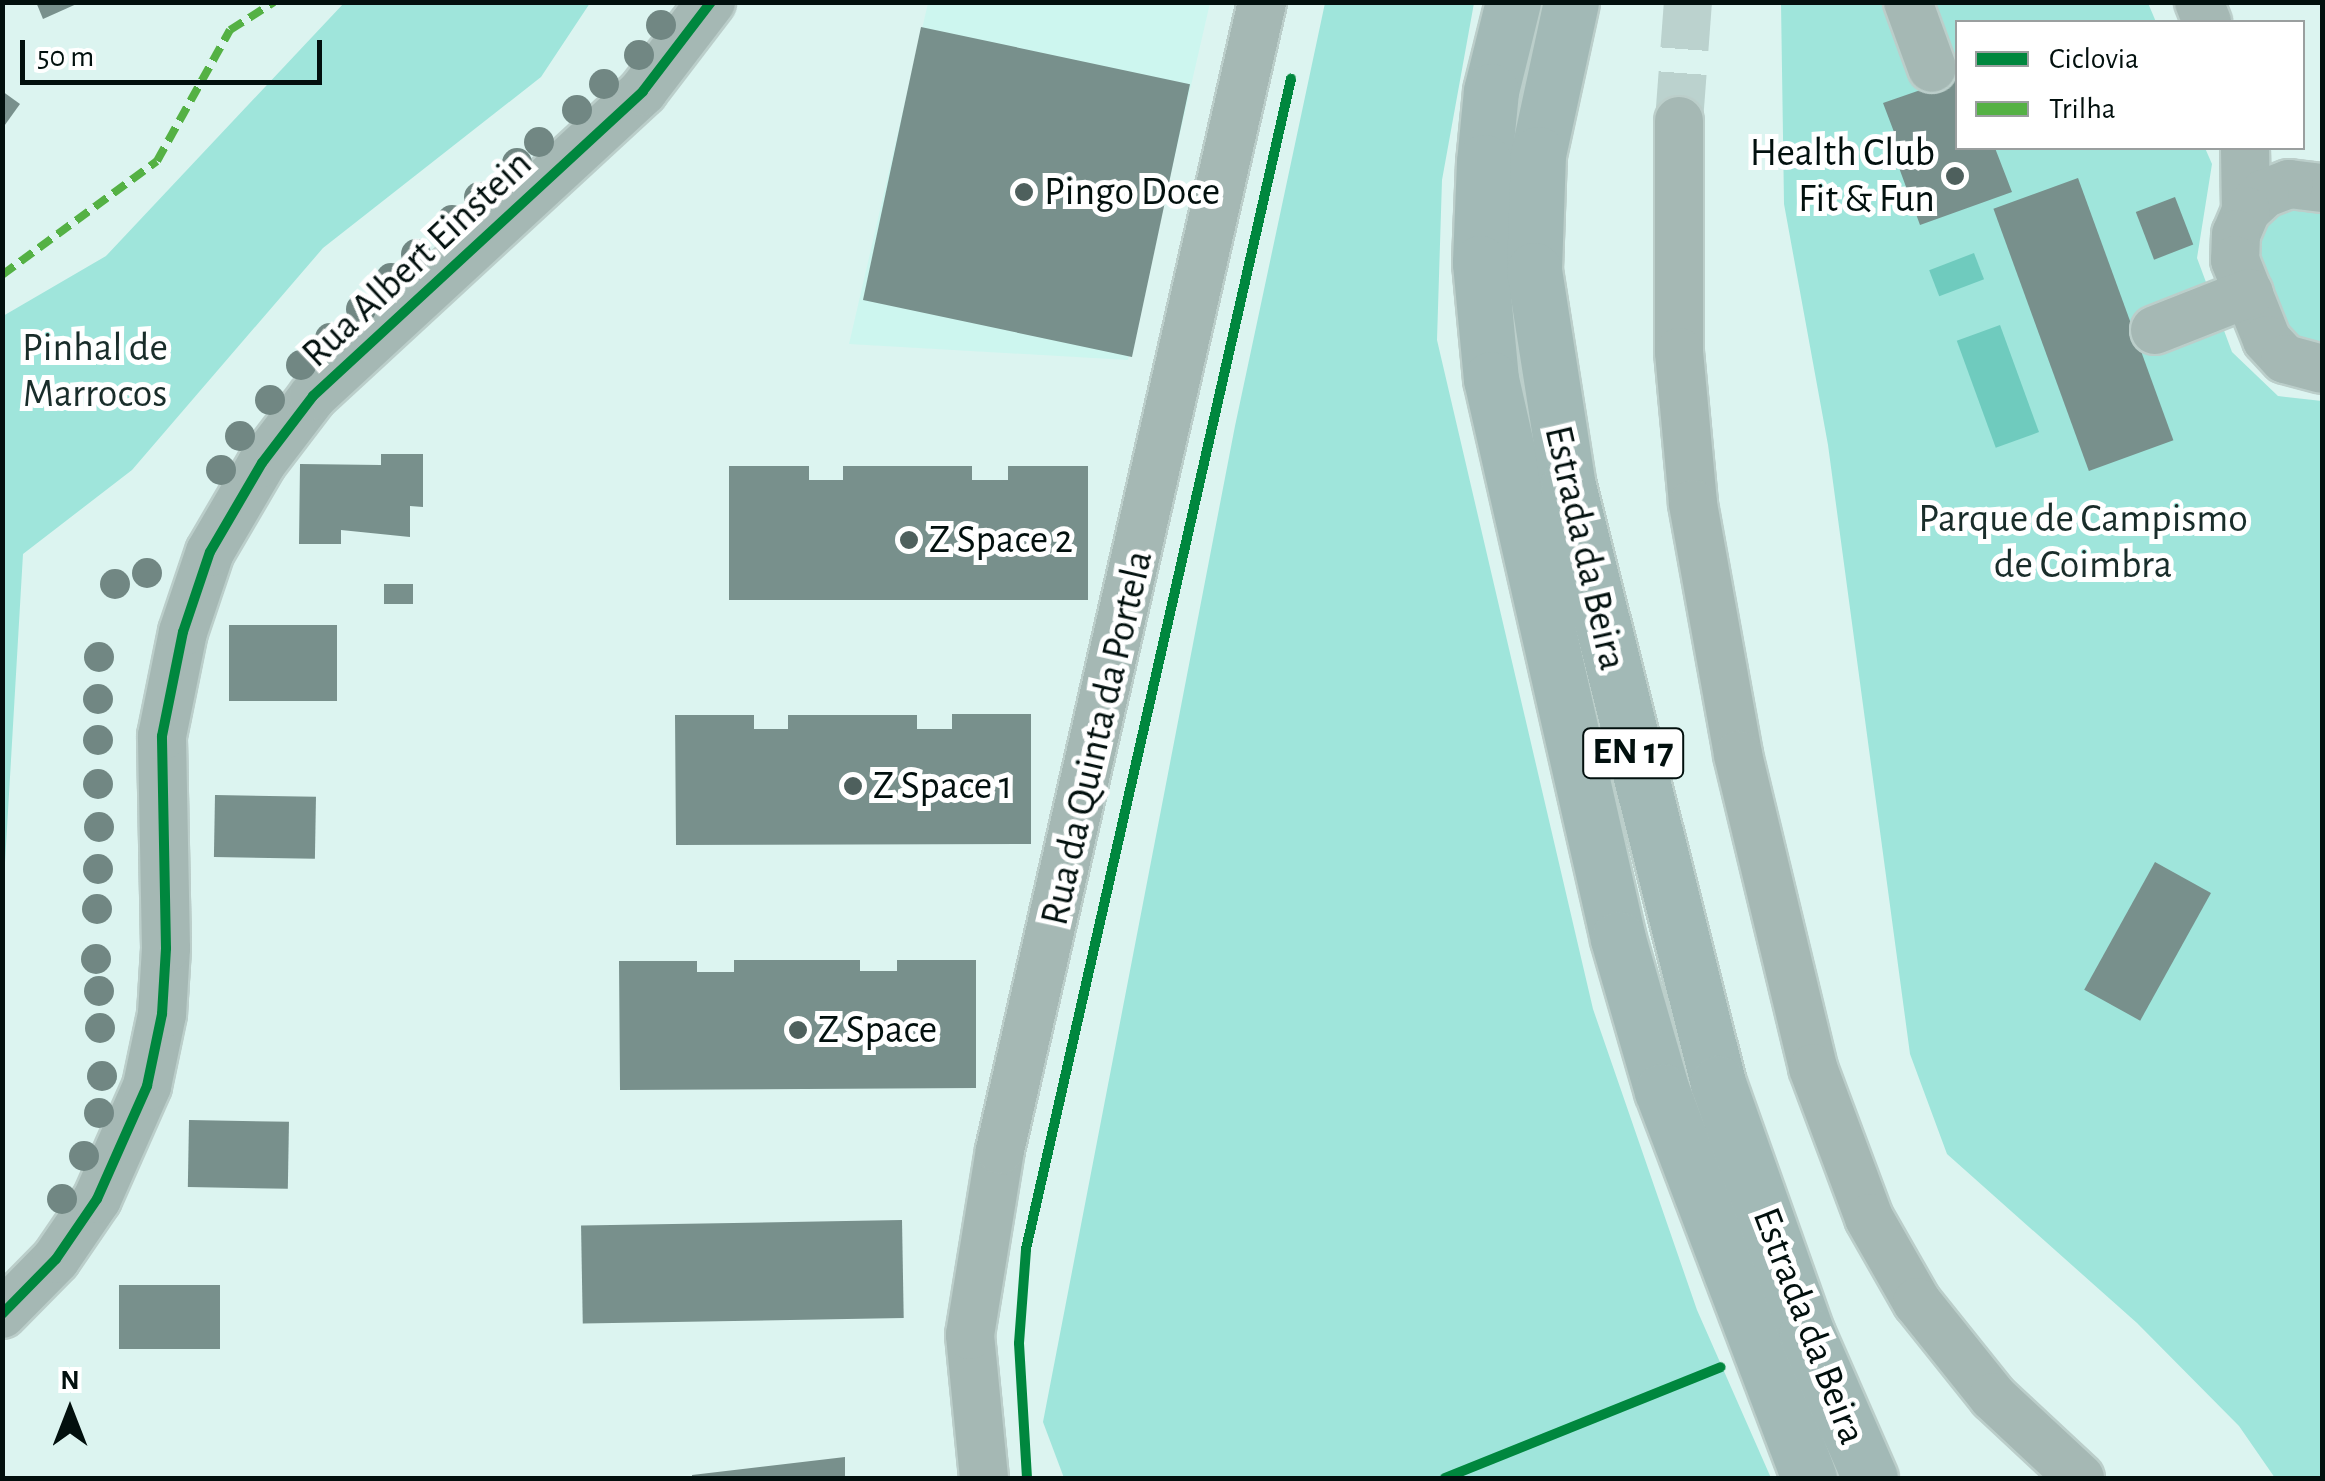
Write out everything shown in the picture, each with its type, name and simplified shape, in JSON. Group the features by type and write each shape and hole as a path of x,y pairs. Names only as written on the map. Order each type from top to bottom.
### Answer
{"main road":[{"name":"Estrada da Beira","path":"1514,2 1491,91 1484,162 1480,263 1491,380 1618,939 1686,1165 1809,1478"},
{"name":"Estrada da Beira","path":"1571,2 1538,154 1534,250 1546,372 1568,486 1718,1083 1807,1334 1870,1478"}],"street":[{"name":"Rua Albert Einstein","path":"2,1314 56,1259 97,1199 148,1086 162,1014 166,948 162,736 182,632 210,552 262,463 313,396 642,91 685,44 711,2"},
{"name":"Rua da Quinta da Portela","path":"984,1478 970,1335 1000,1150 1262,2"},
{"path":"1908,2 1932,68"},
{"path":"1679,121 1679,352 1696,524 1738,755 1814,1068 1869,1218 1917,1302 1993,1397 2080,1478"},
{"path":"2245,150 2246,210 2236,234 2235,260 2267,340 2285,358 2322,369"},
{"path":"2281,150 2319,187"},
{"path":"2246,210 2265,193 2319,187"},
{"path":"2155,330 2249,293"}],"shaded area":[{"name":"Pingo Doce","path":"928,3 1210,3 1128,360 849,344"},
{"path":"1974,253 1984,279 1939,296 1929,270"},
{"path":"2000,325 2039,432 1996,448 1957,341"}],"green space":[{"name":"Pinhal de Marrocos","path":"344,3 590,3 541,77 323,248 132,470 23,554 3,897 3,316 106,256"},
{"path":"1325,3 1474,3 1442,180 1437,340 1593,1009 1697,1310 1771,1478 1064,1478 1043,1422 1235,426"},
{"name":"Parque de Campismo de Coimbra","path":"1781,3 2148,3 2155,20 1955,20 1955,150 2206,150 2212,164 2197,258 2232,352 2278,396 2322,401 2322,1478 2275,1478 2239,1426 2137,1323 1947,1154 1910,1054 1828,445 1784,204"},
{"path":"2294,206 2322,210 2322,346 2295,339 2283,326 2256,259 2264,225"}],"building":[{"path":"36,2 81,2 43,19"},
{"name":"Pingo Doce","path":"921,27 1190,84 1132,357 863,300"},
{"path":"1955,78 1955,150 1996,150 2012,192 1920,225 1887,135 1894,132 1883,103"},
{"path":"2,91 20,104 2,129"},
{"path":"2078,178 2173,440 2089,471 1993,209"},
{"path":"2175,197 2193,245 2154,260 2136,212"},
{"path":"381,454 423,454 423,507 410,506 410,537 341,530 341,544 299,544 300,464 381,465"},
{"name":"Z Space 2","path":"729,466 809,466 809,480 843,480 843,466 972,466 972,480 1008,480 1008,466 1088,466 1088,600 729,600"},
{"path":"384,584 413,584 413,604 384,604"},
{"path":"229,625 337,625 337,701 229,701"},
{"name":"Z Space 1","path":"952,714 1031,714 1031,844 676,845 675,715 754,715 754,729 788,729 788,715 917,715 917,729 952,729"},
{"path":"215,795 316,797 315,859 214,857"},
{"path":"2155,862 2211,893 2140,1021 2084,990"},
{"name":"Z Space","path":"734,960 860,960 860,971 897,971 897,960 976,960 976,1088 620,1090 619,961 697,961 697,972 734,972"},
{"path":"189,1120 289,1122 288,1189 188,1187"},
{"path":"902,1220 904,1318 583,1324 581,1226"},
{"path":"119,1285 220,1285 220,1349 119,1349"},
{"path":"845,1457 845,1478 692,1478 692,1475"}],"tunnel":[{"path":"1679,121 1688,2"}],"marked path":[{"path":"2,275 157,161 230,30 274,2"}],"cycle path":[{"path":"2,1314 56,1259 97,1199 147,1086 162,1014 166,948 162,736 183,632 210,552 262,463 313,396 643,91 711,2"},
{"path":"1027,1478 1019,1343 1026,1249 1291,79"},
{"path":"1445,1478 1721,1367"}],"place":[{"name":"Health Club Fit & Fun","path":"1955,176"},
{"name":"Pingo Doce","path":"1024,192"},
{"name":"Z Space 2","path":"909,540"},
{"name":"Z Space 1","path":"853,786"},
{"name":"Z Space","path":"798,1030"}]}
